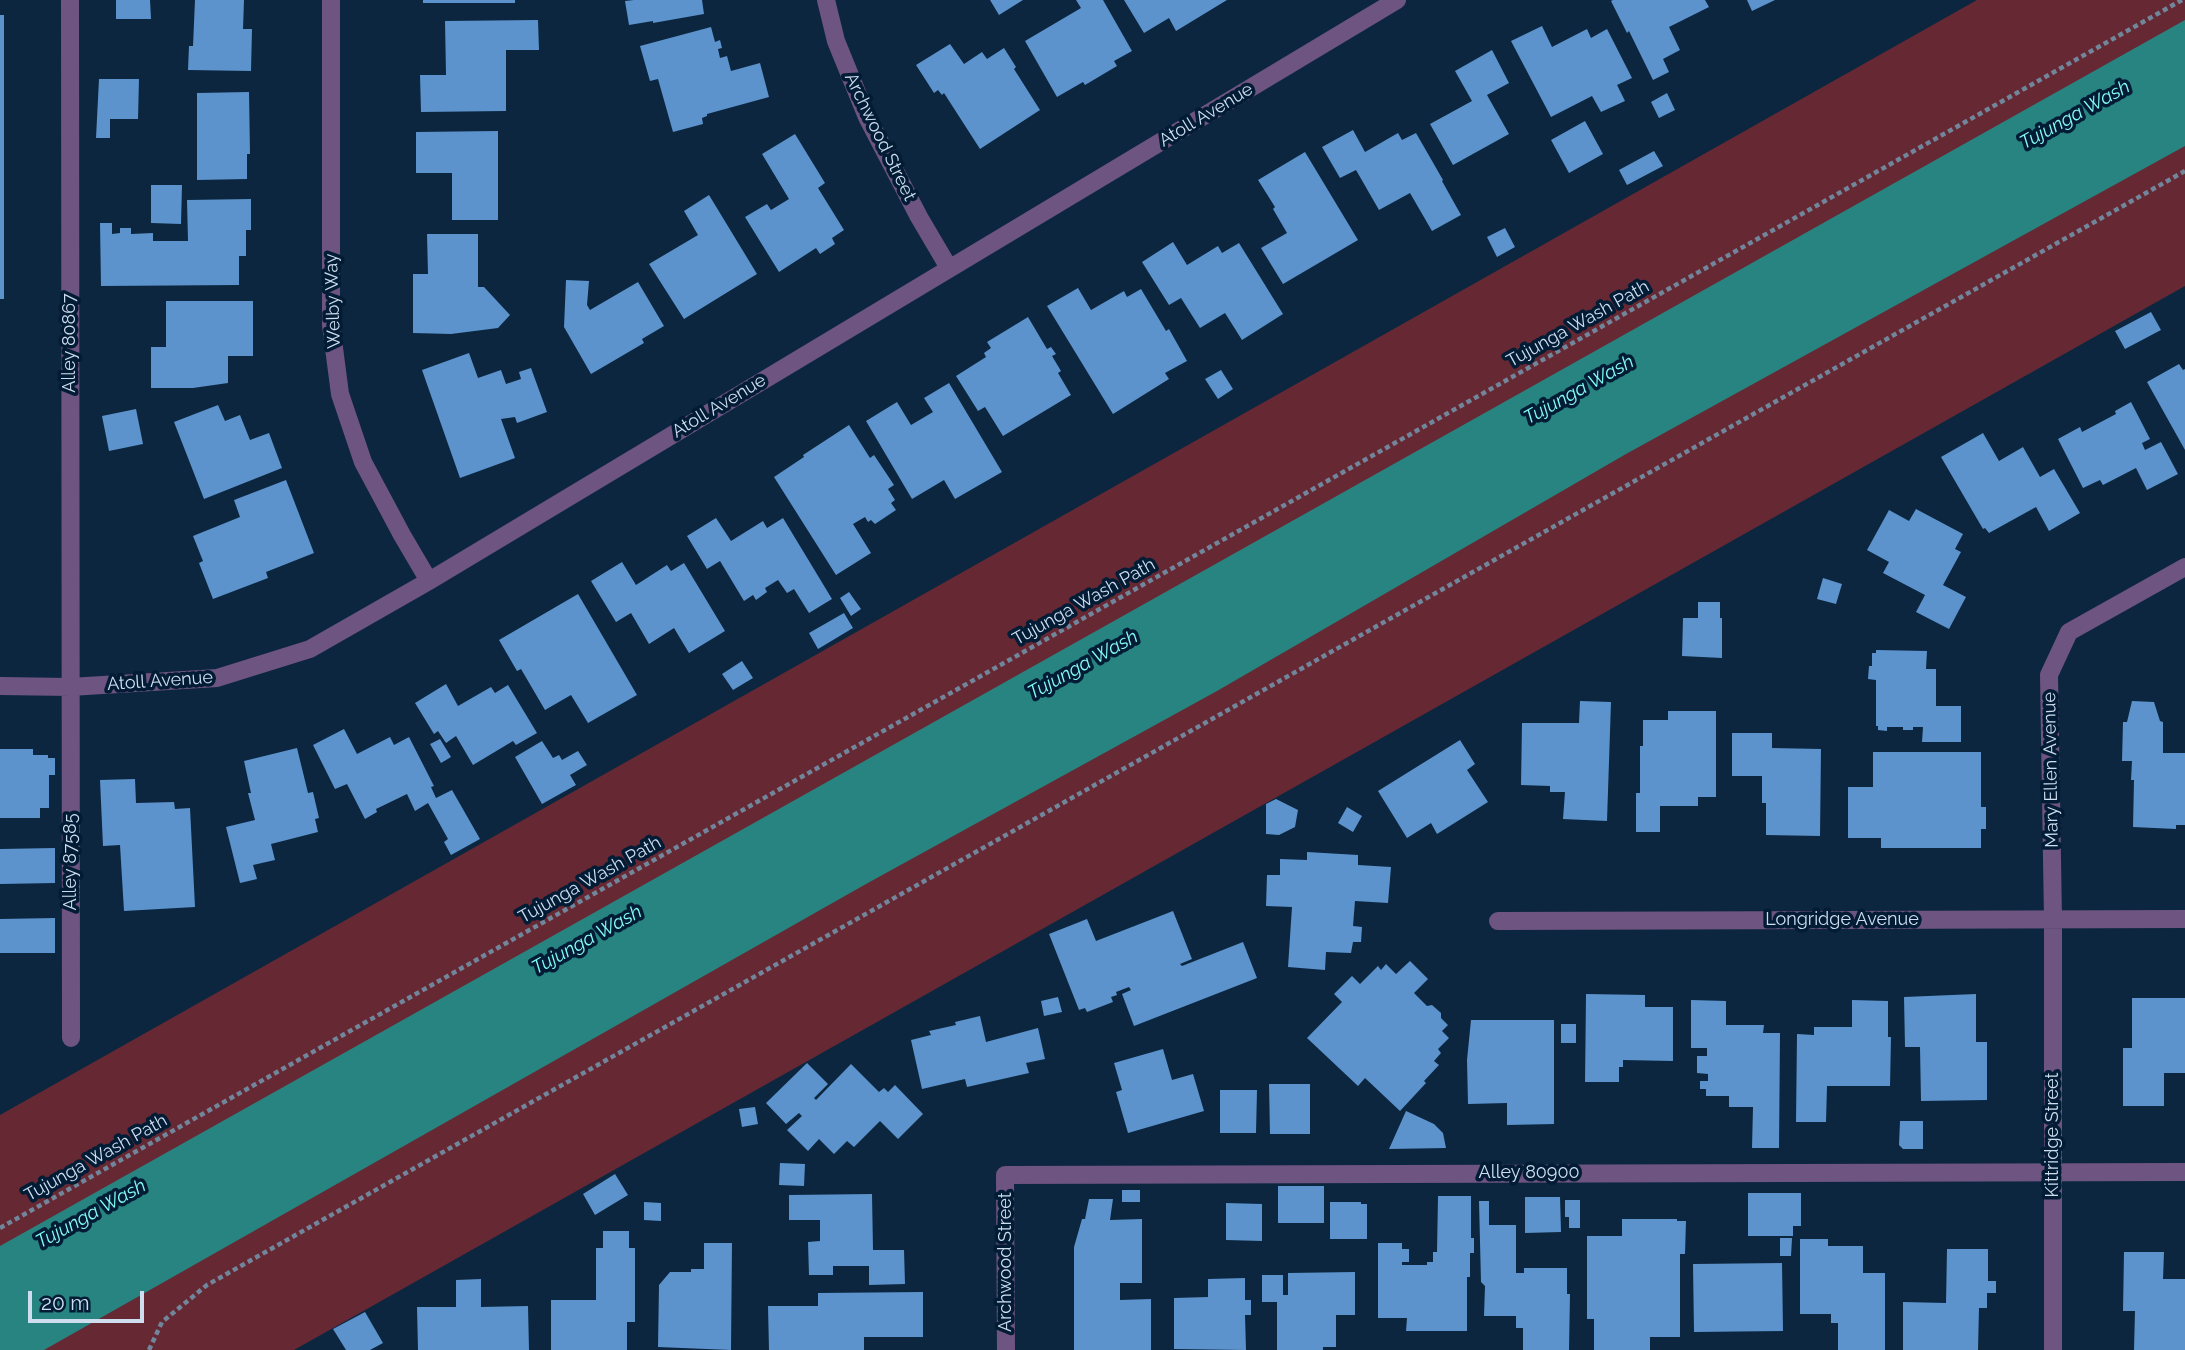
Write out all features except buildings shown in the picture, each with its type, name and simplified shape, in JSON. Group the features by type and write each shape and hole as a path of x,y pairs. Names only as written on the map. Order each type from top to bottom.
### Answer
{"street":[{"name":"Alley 80867","path":"70,0 70,687"},
{"name":"Welby Way","path":"331,0 331,325 340,394 363,462 429,581"},
{"name":"Archwood Street","path":"826,0 836,41 867,117 949,268"},
{"name":"Atoll Avenue","path":"0,686 70,687 216,678 310,649 429,581 1397,0"},
{"name":"Mary Ellen Avenue","path":"2053,919 2049,675 2069,632 2185,567"},
{"name":"Alley 87585","path":"70,687 71,1038"},
{"name":"Kittridge Street","path":"2053,919 2053,1350"},
{"name":"Longridge Avenue","path":"1498,921 2185,919"},
{"name":"Alley 80900","path":"1005,1175 2185,1172"},
{"name":"Archwood Street","path":"1005,1175 1006,1350"}],"path":[{"name":"Tujunga Wash Path","path":"0,1228 2182,0"},
{"path":"149,1350 162,1322 207,1285 2185,171"}],"shaded area":[{"path":"1977,0 2185,0 2185,286 294,1350 0,1350 0,1115"}],"water":[{"name":"Tujunga Wash","path":"2185,20 2185,146 1626,454 1217,691 866,884 44,1350 0,1350 0,1246"}]}
